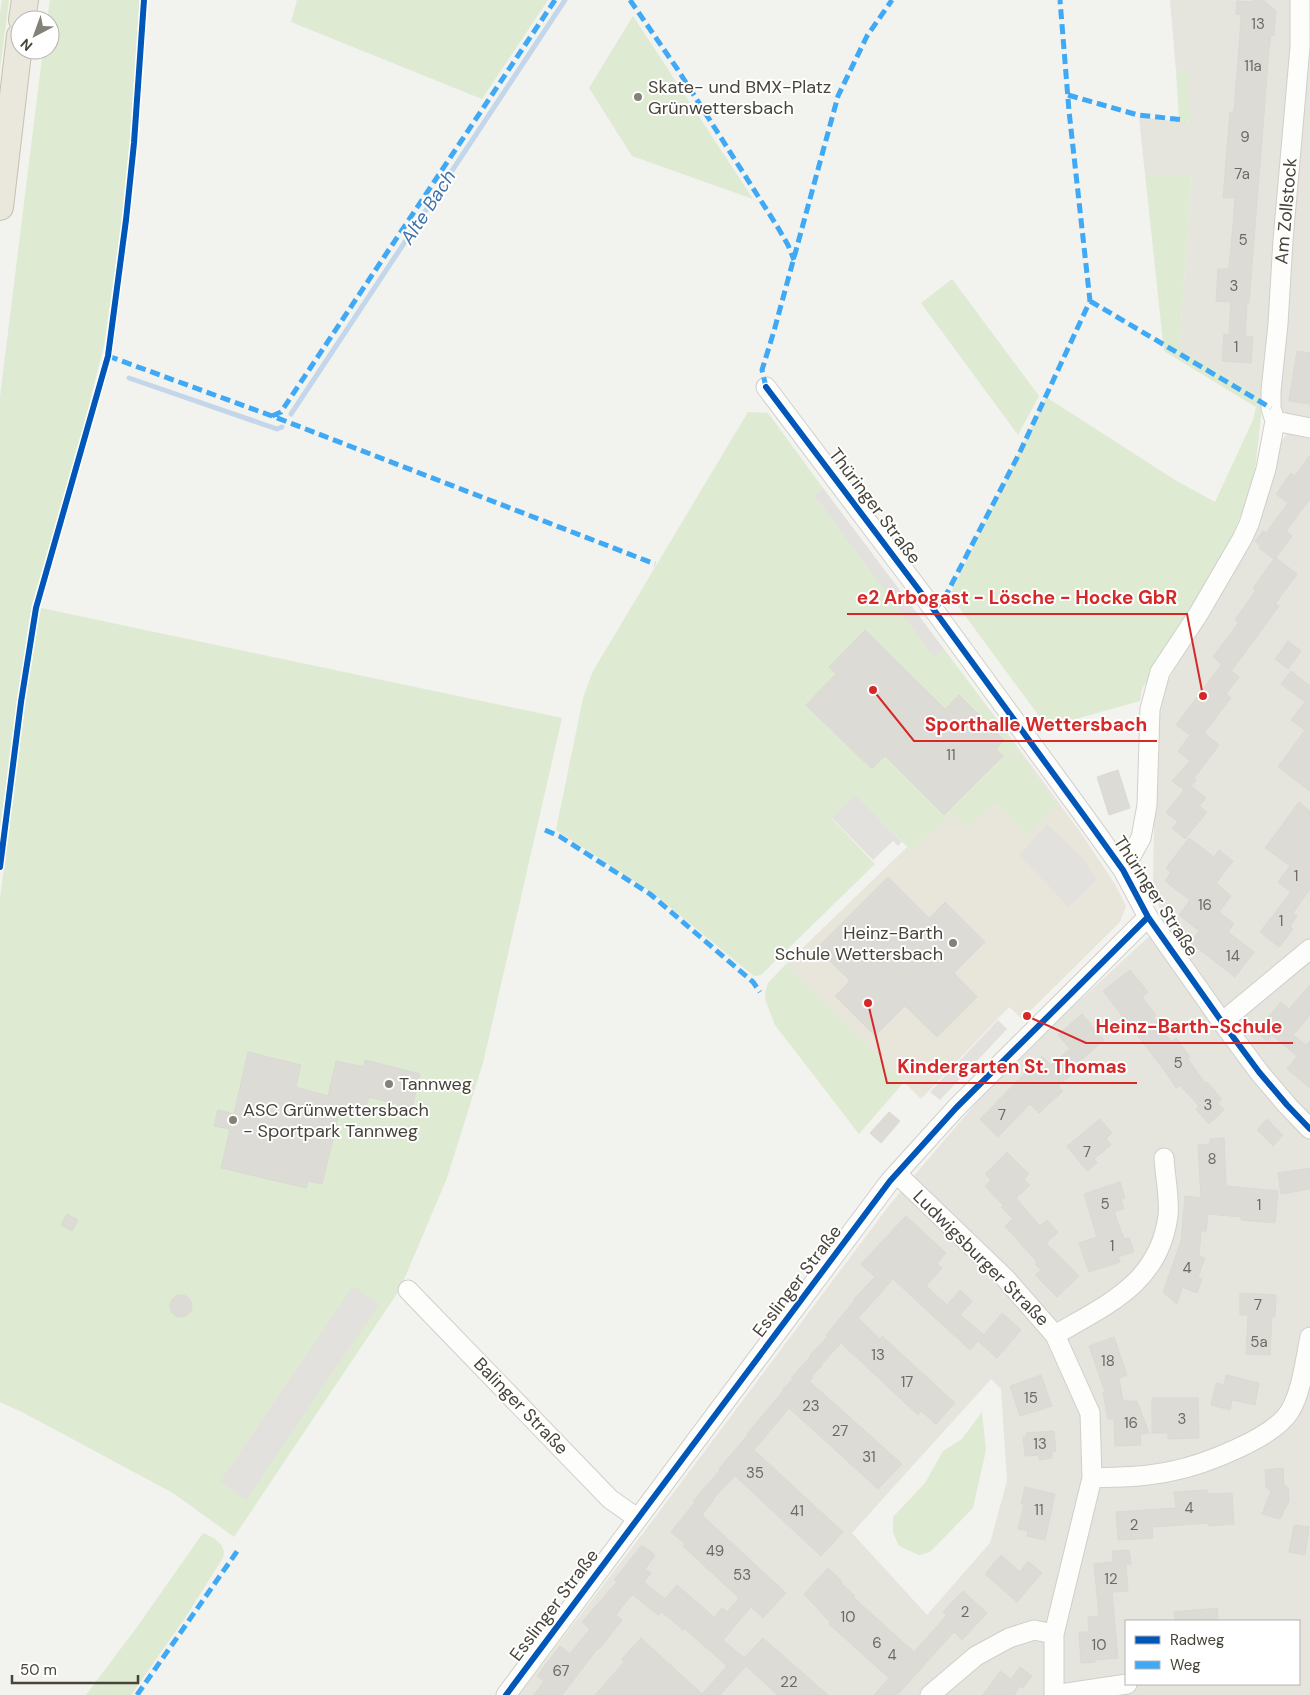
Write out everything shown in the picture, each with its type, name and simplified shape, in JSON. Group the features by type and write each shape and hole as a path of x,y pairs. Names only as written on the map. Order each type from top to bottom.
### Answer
{"highway":[{"path":"0,207 17,60"}],"street":[{"name":"Am Zollstock","path":"1275,421 1271,391 1300,47 1300,0"},
{"name":"Thüringer Straße","path":"766,387 934,610 1122,870 1148,917 1222,1022 1259,1072 1310,1129"},
{"path":"1275,421 1310,428"},
{"name":"Thüringer Straße","path":"1122,870 1142,838 1147,805 1150,709 1160,672 1199,613 1249,524 1266,469 1275,421"},
{"name":"Esslinger Straße","path":"506,1695 897,1174 956,1108 1148,917"},
{"path":"1222,1022 1310,949"},
{"path":"1056,1334 1122,1296 1142,1277 1155,1259 1162,1241 1168,1214 1164,1158"},
{"name":"Ludwigsburger Straße","path":"897,1174 1000,1273 1056,1334 1090,1413 1092,1478 1054,1634 1054,1695"},
{"name":"Balinger Straße","path":"408,1290 610,1499 637,1518"},
{"path":"1092,1478 1173,1471 1232,1452 1273,1429 1290,1411 1300,1385 1310,1338"},
{"path":"930,1695 976,1656 1009,1638 1034,1630 1054,1634"},
{"path":"1054,1695 1125,1684"}],"shaded area":[{"path":"1170,0 1310,0 1310,1695 519,1695 891,1203 982,1096 1042,1035 1168,919 1160,910 1153,882 1156,721 1162,691 1245,548 1280,443 1286,435 1288,414 1179,348 1192,177 1145,174 1139,117 1190,123 1187,72 1176,71","holes":["991,1379 1001,1389 1007,1481 990,1543 927,1615 852,1533"]},
{"path":"823,488 944,649 934,657 814,495"},
{"name":"Heinz-Barth Schule Wettersbach","path":"1017,746 1081,833 1116,886 1126,906 1120,922 1022,1019 1009,1007 921,1099 786,964 907,847 912,851"},
{"path":"855,795 902,842 898,846 893,841 873,860 832,818"},
{"path":"1047,824 1083,859 1097,879 1069,907 1019,855"},
{"path":"998,1020 1007,1029 940,1100 930,1092"},
{"path":"353,1286 379,1304 246,1500 220,1482"}],"green space":[{"path":"2,0 9,0 0,69 0,14"},
{"path":"50,0 140,0 122,222 104,345 75,461 32,604 0,828 0,397 42,60 60,60 60,10 48,10"},
{"path":"297,0 548,0 482,99 291,22"},
{"path":"633,16 753,199 632,156 589,88"},
{"path":"1176,71 1187,72 1191,124 1179,122"},
{"path":"1145,174 1192,176 1179,348 1263,399 1255,470 1242,513 1226,549 1142,689 1140,701 1047,727 950,595 1046,397 1175,480 1215,502 1253,420 1256,407 1164,351"},
{"path":"952,279 1039,396 1018,435 921,303"},
{"path":"748,412 768,413 823,488 814,495 934,656 944,649 1017,746 973,791 1016,749 1056,805 1027,836 995,802 967,828 952,812 912,851 855,796 832,819 875,864 761,975 754,976 654,894 556,830 583,698 593,671"},
{"name":"ASC Grünwettersbach - Sportpark Tannweg","path":"41,608 562,718 483,1063 447,1178 400,1289 234,1537 173,1493 0,1402 0,899 27,689"},
{"path":"786,964 904,1082 859,1134 775,1025 766,1002 765,993 768,983"},
{"path":"982,1412 986,1450 973,1508 930,1552 919,1555 899,1546 893,1533 893,1517 925,1483 943,1451 962,1439"},
{"path":"203,1533 219,1542 224,1553 223,1558 185,1618 131,1695 86,1695 137,1627"}],"building":[{"path":"1253,0 1263,0 1276,11 1274,36 1271,35 1269,50 1249,303 1247,303 1245,336 1253,337 1251,363 1222,361 1224,334 1229,335 1231,302 1216,301 1218,269 1227,269 1229,267 1235,198 1223,198 1230,112 1234,112 1240,33 1241,15 1236,14 1237,1 1253,2"},
{"path":"1297,351 1310,353 1310,404 1289,401"},
{"path":"1310,455 1310,499 1286,531 1292,536 1276,558 1297,574 1275,604 1279,606 1231,671 1239,677 1226,694 1231,698 1204,733 1219,745 1194,778 1196,780 1191,786 1206,798 1199,806 1207,812 1185,839 1172,828 1178,822 1166,812 1184,790 1172,781 1190,761 1178,751 1190,735 1176,725 1222,664 1213,657 1239,622 1235,620 1256,590 1253,588 1274,559 1259,548 1261,546 1255,541 1263,531 1266,533 1288,503 1276,494 1291,473 1295,476"},
{"path":"865,630 945,709 959,695 1004,740 996,749 1003,756 944,815 885,756 872,769 806,705 836,674 829,667"},
{"path":"1288,641 1301,651 1288,669 1275,659"},
{"path":"1291,671 1310,686 1310,791 1278,767 1305,730 1291,720 1305,702 1281,684"},
{"path":"1118,770 1130,808 1109,815 1097,777"},
{"path":"1299,802 1310,811 1310,889 1293,913 1297,916 1290,926 1293,929 1279,947 1260,932 1291,892 1278,882 1290,866 1265,848"},
{"path":"1189,838 1214,857 1219,850 1233,861 1216,883 1231,896 1219,912 1234,924 1228,932 1254,952 1235,977 1190,942 1199,931 1179,915 1190,900 1165,881 1171,872 1166,868"},
{"path":"888,877 929,918 945,902 985,942 954,973 977,997 937,1037 905,1006 875,1036 835,996 850,981 817,948"},
{"path":"1130,970 1148,992 1142,997 1156,1015 1153,1017 1171,1042 1176,1038 1190,1057 1187,1058 1206,1084 1207,1082 1222,1099 1218,1103 1224,1110 1209,1124 1196,1109 1199,1106 1180,1085 1176,1088 1103,991"},
{"path":"1310,985 1310,1015 1293,1035 1306,1045 1310,1041 1310,1088 1287,1069 1297,1056 1272,1035 1267,1041 1256,1031 1281,1002 1289,1009"},
{"path":"1082,1014 1104,1040 1080,1061 1084,1064 1058,1086 1063,1091 1039,1113 1030,1104 998,1137 980,1119 1042,1056 1051,1065 1070,1049 1058,1035"},
{"path":"248,1052 301,1065 296,1087 328,1096 336,1061 364,1067 365,1060 420,1074 412,1108 369,1097 364,1116 340,1110 322,1184 308,1181 306,1188 221,1168 230,1129 214,1126 218,1110 234,1114"},
{"path":"889,1112 900,1121 881,1143 870,1133"},
{"path":"1100,1119 1112,1133 1106,1139 1111,1145 1094,1159 1097,1163 1087,1171 1067,1146"},
{"path":"1267,1119 1283,1135 1273,1146 1257,1130"},
{"path":"1224,1138 1226,1186 1278,1191 1275,1223 1241,1220 1241,1217 1208,1214 1206,1231 1201,1231 1199,1256 1205,1258 1198,1277 1202,1279 1197,1293 1182,1287 1177,1304 1163,1292 1181,1241 1185,1196 1201,1198 1198,1145 1210,1144 1210,1139"},
{"path":"1007,1152 1029,1174 1024,1179 1030,1185 1016,1198 1040,1226 1047,1220 1058,1232 1046,1243 1079,1276 1057,1297 1035,1275 1041,1270 1035,1264 1037,1262 1005,1226 1013,1219 985,1186 991,1180 985,1174"},
{"path":"1310,1168 1310,1189 1281,1194 1278,1173"},
{"path":"1120,1182 1125,1198 1121,1199 1124,1209 1114,1212 1124,1239 1129,1238 1134,1252 1118,1257 1120,1262 1089,1272 1079,1243 1097,1237 1084,1194"},
{"path":"67,1214 78,1220 72,1231 61,1225"},
{"path":"906,1216 946,1253 937,1264 942,1268 926,1286 947,1305 960,1290 972,1301 960,1315 984,1335 1002,1313 1021,1330 997,1358 978,1341 970,1350 893,1279 858,1318 880,1339 882,1336 955,1403 936,1424 921,1411 918,1415 841,1343 809,1381 902,1464 878,1489 789,1408 754,1450 843,1532 821,1556 735,1476 713,1499 702,1515 786,1593 763,1618 751,1607 723,1640 744,1658 763,1638 828,1695 778,1695 746,1666 720,1695 595,1695 624,1662 622,1659 641,1638 702,1694 727,1666 684,1628 683,1630 662,1612 658,1615 632,1594 616,1615 622,1620 562,1695 534,1695 544,1681 537,1676 560,1646 570,1654 590,1629 582,1622 617,1582 614,1580 642,1545 655,1555 645,1569 651,1573 644,1582 665,1599 677,1585 714,1617 722,1608 727,1612 739,1598 683,1546 685,1544 671,1532 695,1502 693,1501 720,1470 782,1390 793,1379 791,1378 828,1336 826,1335 854,1299 875,1277 861,1264"},
{"path":"1240,1293 1276,1295 1275,1317 1272,1316 1270,1355 1246,1354 1248,1315 1240,1315"},
{"path":"181,1295 189,1298 192,1306 189,1314 181,1317 173,1314 170,1306 173,1298"},
{"path":"1114,1337 1127,1375 1119,1378 1123,1401 1137,1401 1149,1433 1140,1434 1141,1445 1115,1446 1114,1419 1108,1419 1103,1393 1105,1392 1089,1346"},
{"path":"1041,1375 1052,1406 1020,1416 1010,1386"},
{"path":"1226,1375 1259,1383 1255,1405 1232,1400 1230,1410 1211,1405 1216,1383 1224,1385"},
{"path":"1152,1398 1198,1398 1199,1438 1168,1439 1168,1433 1152,1433"},
{"path":"1054,1431 1056,1451 1052,1451 1052,1458 1039,1460 1039,1455 1025,1456 1023,1437 1027,1436 1026,1433"},
{"path":"1283,1468 1284,1485 1288,1488 1289,1501 1280,1519 1262,1514 1271,1491 1266,1487 1265,1470"},
{"path":"1025,1487 1055,1494 1045,1540 1027,1536 1028,1531 1018,1529 1024,1504 1021,1504"},
{"path":"1207,1490 1207,1494 1232,1493 1234,1524 1209,1526 1209,1523 1152,1527 1153,1538 1118,1540 1116,1512 1176,1508 1174,1492"},
{"path":"1294,1525 1309,1527 1305,1555 1289,1552"},
{"path":"1129,1550 1131,1564 1126,1565 1128,1591 1112,1592 1118,1658 1081,1663 1079,1632 1089,1632 1088,1617 1099,1616 1094,1564 1113,1562 1112,1551"},
{"path":"1001,1555 1020,1572 1028,1561 1042,1573 1017,1602 985,1574"},
{"path":"828,1568 855,1596 853,1597 914,1652 947,1615 943,1612 963,1591 987,1613 962,1640 954,1632 897,1695 874,1695 889,1678 829,1624 830,1622 804,1594"},
{"path":"1217,1608 1218,1620 1175,1620 1174,1612"},
{"path":"1020,1667 1032,1676 1023,1688 1020,1686 1014,1695 983,1695 1000,1671 1011,1679"}],"waterway":[{"name":"Alte Bach","path":"291,414 565,0"},
{"name":"Alte Bach","path":"129,378 277,429 282,427"}],"marked path":[{"path":"272,416 281,412 555,0"},
{"path":"630,0 678,70 777,226 794,260"},
{"path":"766,387 762,370 838,96 867,36 892,0"},
{"path":"934,610 945,597 1019,454 1090,301 1069,111 1060,0"},
{"path":"1068,95 1138,115 1185,120"},
{"path":"1090,301 1271,408"},
{"path":"108,356 272,416 655,564"},
{"path":"545,830 559,836 650,894 753,982 760,992"},
{"path":"137,1695 238,1550"}],"cycle path":[{"path":"0,867 21,702 36,608 108,356 134,143 144,0"},
{"path":"766,387 934,610 1085,817 1123,870 1148,917 1222,1022 1259,1072 1310,1129"},
{"path":"506,1695 890,1181 956,1108 1148,917"}],"place":[{"name":"Skate- und BMX-Platz Grünwettersbach","path":"638,97"},
{"name":"Sporthalle Wettersbach","path":"873,690"},
{"name":"e2 Arbogast - Lösche - Hocke GbR","path":"1203,696"},
{"name":"Heinz-Barth Schule Wettersbach","path":"953,943"},
{"name":"Kindergarten St. Thomas","path":"868,1003"},
{"name":"Heinz-Barth-Schule","path":"1027,1016"},
{"name":"Tannweg","path":"389,1084"},
{"name":"ASC Grünwettersbach - Sportpark Tannweg","path":"233,1120"}]}
